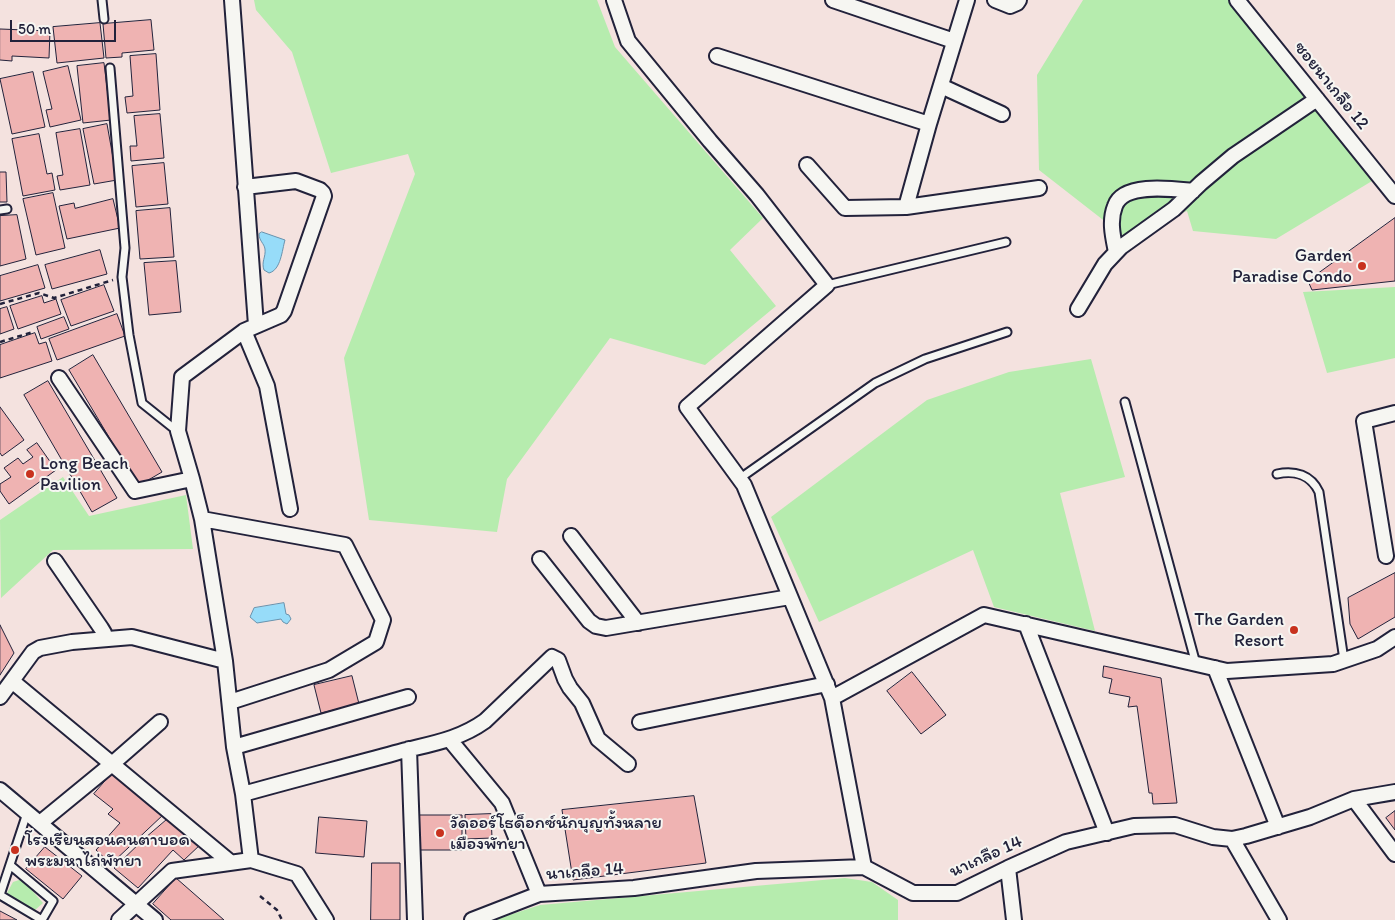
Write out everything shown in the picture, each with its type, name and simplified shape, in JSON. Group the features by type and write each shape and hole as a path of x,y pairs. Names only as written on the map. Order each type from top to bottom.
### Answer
{"street":[{"path":"232,0 245,187 250,328 267,386 290,509"},
{"path":"614,0 628,41 710,142 757,195 827,285 687,407 744,485 832,698 864,867"},
{"path":"833,0 954,41"},
{"path":"906,207 967,0"},
{"path":"995,0 1010,6 1019,0"},
{"name":"ซอยนาเกลือ 12","path":"1237,0 1395,196"},
{"path":"718,56 929,124"},
{"path":"941,86 1002,114"},
{"path":"1078,309 1101,270 1116,252 1133,237 1174,210 1233,156 1317,99"},
{"path":"807,165 845,208 906,207 1039,188"},
{"path":"245,187 296,180 320,190 324,196 282,315 250,328 182,377 178,431 202,518 225,661 234,747 243,794 251,860"},
{"path":"1116,252 1112,230 1112,216 1119,198 1138,190 1193,191"},
{"path":"58,378 136,491 192,479"},
{"path":"1386,556 1364,421 1395,413"},
{"path":"202,518 344,545 383,620 376,642 329,670 230,702"},
{"path":"571,536 638,623"},
{"path":"540,559 589,621 596,626 606,628 790,597"},
{"path":"55,561 101,628 105,639"},
{"path":"832,698 984,614 1227,671 1333,664 1377,648 1395,637"},
{"path":"1026,624 1107,832"},
{"path":"0,697 33,652 40,648 132,637 225,661"},
{"path":"243,794 409,749 450,740 486,721 549,659 555,657 570,688 582,703 598,739 628,764"},
{"path":"1215,668 1278,827"},
{"path":"12,681 230,862"},
{"path":"640,722 826,684"},
{"path":"234,747 408,697"},
{"path":"40,824 160,722"},
{"path":"450,740 502,803 540,894"},
{"path":"409,749 415,920"},
{"path":"0,790 155,920"},
{"name":"นาเกลือ 14","path":"472,920 540,894 634,888 756,871 864,867 913,893 957,893 1066,842 1107,832 1134,826 1175,825 1213,837 1232,838 1310,817 1354,799 1395,792"},
{"path":"1354,799 1395,854"},
{"path":"1232,838 1279,920"},
{"path":"119,920 172,871 251,860 297,874 326,920"},
{"path":"1008,868 1014,920"}],"lane":[{"path":"102,0 104,18"},
{"path":"110,68 125,248 122,277 129,335 142,403 178,431"},
{"path":"827,285 1006,242"},
{"path":"739,479 876,383 925,359 1007,332"},
{"path":"1125,402 1196,664"},
{"path":"1277,474 1286,472 1299,474 1312,481 1319,492 1344,660"},
{"path":"10,865 53,901 42,920 0,895 27,812"}],"path":[{"path":"0,304 39,293 54,298 122,277"},
{"path":"0,342 33,332"},
{"path":"260,896 277,910 282,920"}],"green space":[{"path":"254,0 597,0 615,47 763,218 730,250 776,306 705,365 610,338 507,479 497,532 369,520 344,358 415,174 408,154 331,173 292,52 256,10"},
{"path":"1083,0 1229,0 1372,181 1276,239 1193,231 1187,211 1125,237 1039,170 1037,75"},
{"path":"1395,287 1395,358 1327,373 1303,292"},
{"path":"1091,359 1125,477 1060,493 1095,631 994,607 973,550 819,622 771,517 927,400 1009,372"},
{"path":"63,477 89,516 186,495 193,549 53,550 1,598 0,520"},
{"path":"845,878 872,882 898,900 898,920 494,920 540,905"},
{"path":"22,879 43,903 34,911 7,893 13,882"}],"water":[{"path":"262,232 285,240 279,264 269,273 263,267 265,249 259,234"},
{"path":"284,603 286,614 291,619 287,624 281,619 257,623 250,617 254,608"}],"building":[{"path":"151,20 154,50 122,53 122,57 106,58 103,24"},
{"path":"100,23 104,58 57,63 53,27"},
{"path":"0,29 50,31 49,58 12,56 12,61 0,60"},
{"path":"156,54 160,110 127,113 125,97 133,96 130,56"},
{"path":"104,63 111,120 83,123 77,66"},
{"path":"68,66 81,120 50,127 46,110 52,109 43,72"},
{"path":"33,72 45,127 12,134 0,79"},
{"path":"160,114 164,158 131,161 130,146 137,146 134,116"},
{"path":"107,124 117,180 94,184 83,129"},
{"path":"80,129 90,185 60,190 57,176 63,175 56,133"},
{"path":"39,134 47,174 52,173 55,190 23,196 12,139"},
{"path":"164,163 168,204 136,207 132,166"},
{"path":"0,172 6,172 7,202 0,202"},
{"path":"53,193 65,248 36,255 23,199"},
{"path":"113,199 120,228 67,239 59,206 74,203 75,208"},
{"path":"170,208 174,257 140,259 136,211"},
{"path":"17,215 26,259 0,266 0,216"},
{"name":"Garden Paradise Condo","path":"1395,218 1395,281 1312,290 1308,281"},
{"path":"100,250 107,274 52,289 45,265"},
{"path":"176,261 181,312 149,315 144,263"},
{"path":"38,265 45,288 0,301 0,276"},
{"path":"104,285 114,311 71,326 61,300"},
{"path":"42,296 44,303 56,299 61,314 18,329 10,306"},
{"path":"7,307 14,329 0,334 0,309"},
{"path":"117,314 125,336 57,360 49,339"},
{"path":"64,317 69,329 41,339 37,327"},
{"path":"35,333 39,344 46,342 52,361 0,378 0,345"},
{"path":"93,355 162,472 138,486 69,370"},
{"path":"48,381 117,498 92,512 24,395"},
{"name":"Long Beach Pavilion","path":"0,407 24,440 2,456 0,453"},
{"name":"Long Beach Pavilion","path":"37,443 56,470 9,504 0,491 0,484 11,477 4,468 18,458 23,464 33,457 27,450"},
{"path":"1395,573 1395,617 1358,639 1350,624 1348,598"},
{"path":"0,625 14,653 0,675"},
{"path":"1104,666 1161,678 1177,803 1153,804 1152,793 1149,793 1137,706 1128,707 1130,697 1109,693 1112,679 1103,677"},
{"path":"912,672 946,715 921,734 887,691"},
{"path":"352,676 359,704 321,713 314,685"},
{"path":"114,771 164,814 111,864 96,850 120,823 108,814 113,809 94,794"},
{"path":"694,796 706,863 573,880 562,810"},
{"path":"1395,811 1395,830 1386,818"},
{"path":"491,814 492,838 466,839 465,815"},
{"name":"วัดออร์โธด็อกซ์นักบุญทั้งหลาย เมืองพัทยา","path":"418,815 462,815 462,850 419,850"},
{"path":"170,817 201,844 184,860 173,850 138,888 114,868"},
{"path":"319,817 367,821 364,857 316,853"},
{"path":"45,847 82,876 63,899 26,869"},
{"path":"372,863 400,863 400,920 371,920"},
{"path":"176,878 224,920 171,920 153,904"},
{"path":"0,911 17,920 0,920"}],"place":[{"name":"Garden Paradise Condo","path":"1362,266"},
{"name":"Long Beach Pavilion","path":"30,474"},
{"name":"The Garden Resort","path":"1294,630"},
{"name":"วัดออร์โธด็อกซ์นักบุญทั้งหลาย เมืองพัทยา","path":"440,833"},
{"name":"โรงเรียนสอนคนตาบอด พระมหาไถ่พัทยา","path":"15,850"}]}
